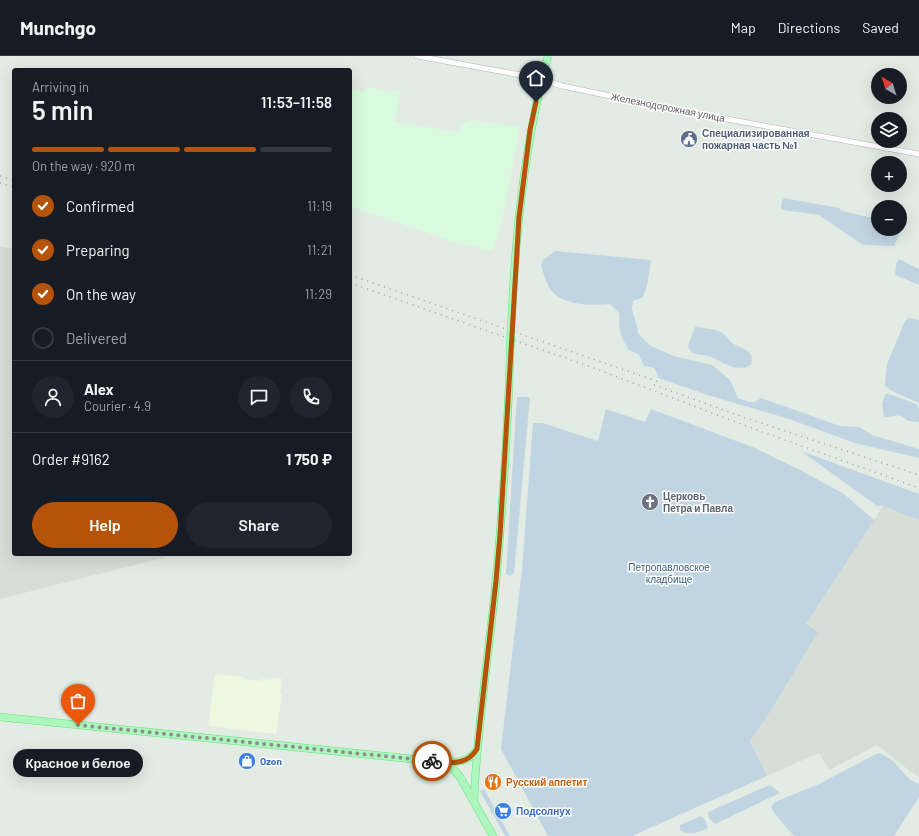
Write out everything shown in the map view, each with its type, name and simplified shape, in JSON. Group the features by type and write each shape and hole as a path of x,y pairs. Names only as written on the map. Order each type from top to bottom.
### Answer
{"main road":[{"path":"474,800 477,749 496,581 504,473 514,280 525,168 530,130 548,56"},
{"path":"0,717 453,763 464,761 477,749"},
{"path":"442,762 453,769 460,777 493,836"}],"street":[{"name":"Железнодорожная улица","path":"417,56 532,77 562,86 688,112 919,154"}],"shaded area":[{"path":"369,87 391,92 392,90 401,92 394,122 459,132 461,124 472,120 520,127 504,211 494,248 492,250 451,241 352,207 352,89 363,92"},
{"path":"0,246 12,249 12,556 170,556 0,599"},
{"path":"883,506 919,520 919,778 877,745 829,770 819,753 767,776 750,741 772,709 818,632 806,624"},
{"path":"215,674 244,677 244,679 260,681 261,679 271,680 271,678 282,679 280,693 282,694 276,734 208,726"}],"green space":[{"path":"784,198 839,208 841,211 871,217 871,236 899,236 894,246 863,245 819,215 783,210 781,207"},
{"path":"555,251 651,260 647,286 643,297 633,301 632,309 638,333 651,346 674,356 712,365 730,380 738,398 749,402 755,402 761,398 840,426 859,427 872,435 919,449 919,458 855,443 789,419 711,396 658,378 654,368 644,366 639,355 629,350 625,344 620,333 619,313 610,304 585,305 568,301 560,298 549,287 541,265 543,260"},
{"path":"899,259 919,269 919,285 895,275 896,264"},
{"path":"909,318 919,320 919,403 890,390 885,386 887,364 905,321"},
{"path":"695,327 711,329 722,333 733,343 750,353 752,360 751,365 740,368 734,367 708,356 692,353 688,346"},
{"path":"887,393 916,404 919,409 919,422 908,421 902,416 884,417 882,404"},
{"path":"517,397 530,397 514,573 510,576 506,574"},
{"name":"Петропавловское кладбище","path":"606,409 645,422 651,409 755,448 844,494 874,520 806,624 818,632 772,709 750,741 767,776 632,836 548,836 501,749 522,570 533,423 542,423 598,441"},
{"path":"801,451 919,494 919,520 883,506 877,506"},
{"path":"880,753 893,761 910,780 919,784 919,797 894,836 794,836 775,814 771,807 777,801 819,784"},
{"path":"770,785 780,793 715,824 709,818 708,812"},
{"path":"484,789 510,836 505,836 480,791"},
{"path":"701,816 705,820 708,828 693,833 686,833 680,830 680,825"}],"railway":[{"path":"0,176 12,179"},
{"path":"0,183 12,186"},
{"path":"352,276 662,383"},
{"path":"352,284 591,367 757,430 919,488"},
{"path":"654,385 743,417 919,475"}],"way so far":[{"path":"78,725 432,761"}],"place":[{"name":"Специализированная пожарная часть №1","path":"689,139"},
{"name":"Церковь Петра и Павла","path":"650,502"},
{"name":"Красное и белое","path":"78,725"},
{"name":"Ozon","path":"247,761"},
{"name":"Русский аппетит","path":"493,782"},
{"name":"Подсолнух","path":"503,811"}],"route":[{"path":"432,761 458,763 469,758 477,749 500,535 519,217 530,130 536,102"}]}
